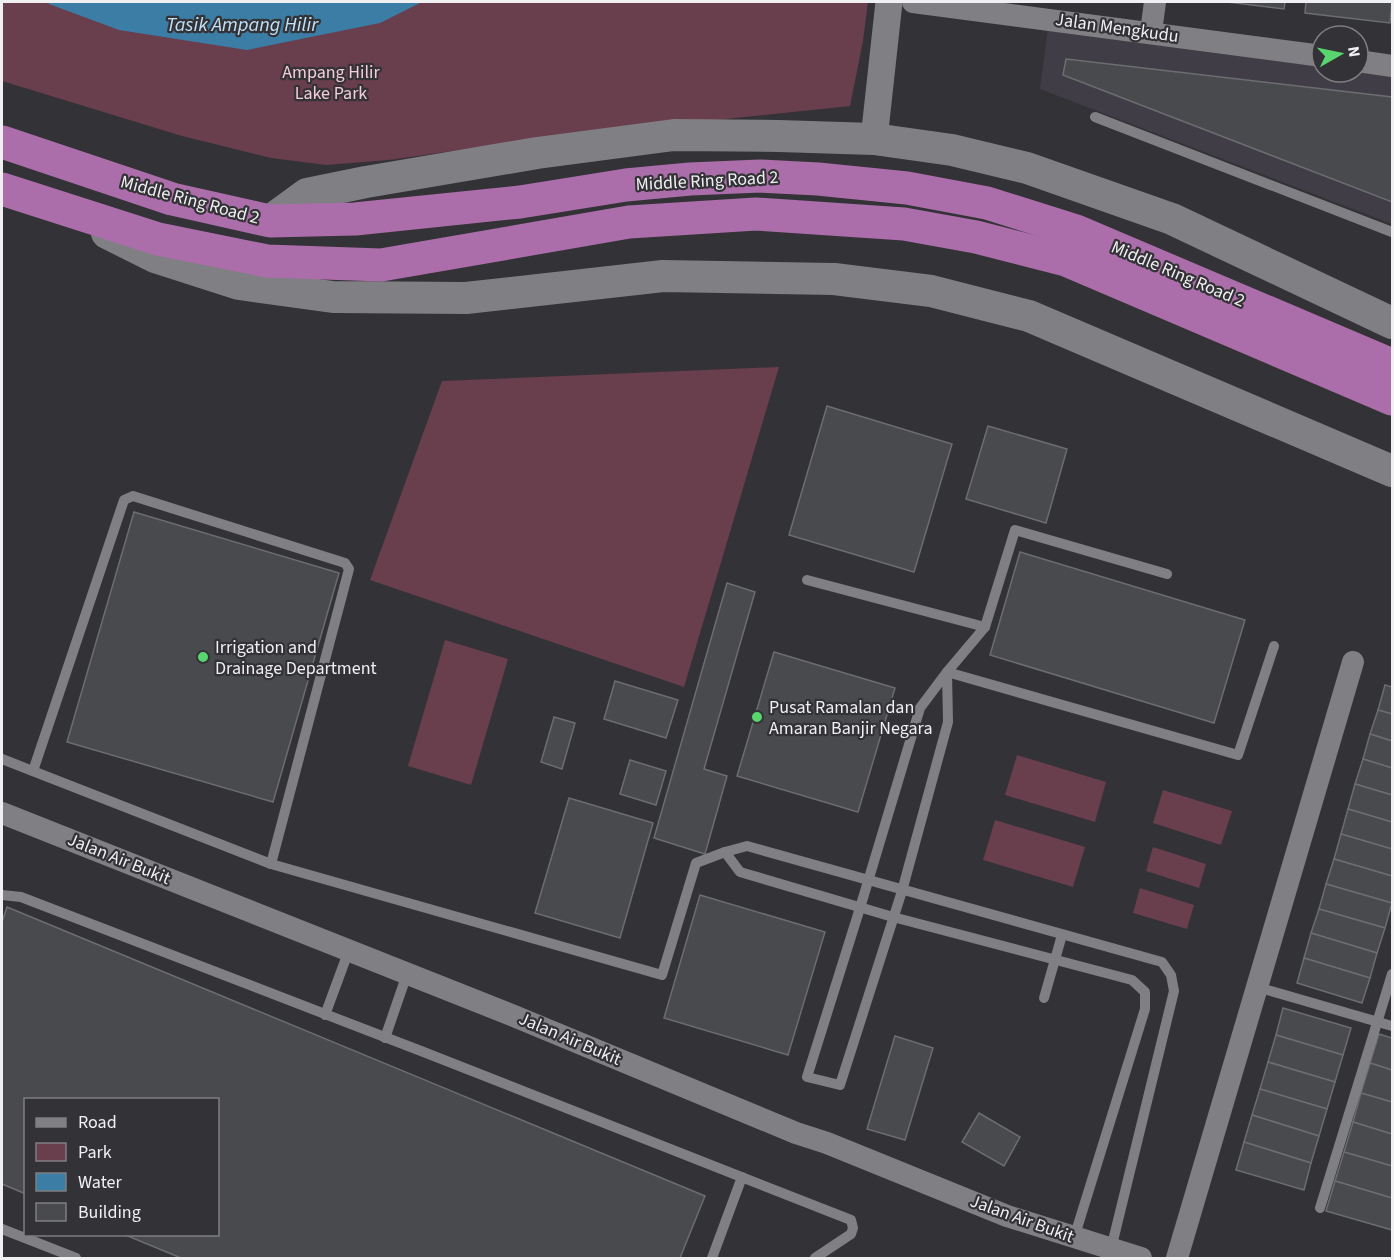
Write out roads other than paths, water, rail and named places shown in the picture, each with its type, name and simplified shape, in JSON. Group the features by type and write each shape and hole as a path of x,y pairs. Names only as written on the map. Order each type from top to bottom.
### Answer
{"highway":[{"name":"Middle Ring Road 2","path":"2,142 172,199 270,221 355,219 520,202 626,185 690,179 760,176 818,179 918,190 987,203 1076,231 1392,365"},
{"name":"Middle Ring Road 2","path":"2,189 158,239 267,261 381,265 629,222 756,214 904,224 956,233 1066,260 1392,399"}],"main road":[{"path":"270,221 307,194 537,153 685,135 874,139 952,150 1027,168 1172,219 1392,323"},
{"path":"56,207 155,257 207,274 239,284 333,297 466,298 663,276 834,279 931,291 1029,315 1392,471"}],"street":[{"path":"874,139 889,2"},
{"name":"Jalan Mengkudu","path":"913,2 1310,54"},
{"path":"1150,32 1155,2"},
{"path":"1370,63 1392,66"},
{"path":"1177,1258 1353,662"},
{"name":"Jalan Air Bukit","path":"2,813 349,950 796,1133 827,1143 1007,1216 1141,1258"}],"lane":[{"path":"1095,117 1392,232"},
{"path":"33,771 124,500 133,496 345,563 349,569 271,864"},
{"path":"947,672 948,722 902,891 840,1085 807,1077 920,708 947,672 985,627 1015,530 1167,574"},
{"path":"807,580 985,627"},
{"path":"947,672 1238,755 1275,646"},
{"path":"2,759 271,864 662,975 696,863 747,846 1162,962 1172,975 1174,991 1111,1249"},
{"path":"725,852 740,872 860,908 1132,980 1145,992 1144,1009 1074,1238"},
{"path":"2,895 21,897 851,1220 853,1228 851,1234 815,1258"},
{"path":"1044,998 1062,935"},
{"path":"325,1015 349,950"},
{"path":"385,1038 407,974"},
{"path":"1320,1208 1392,974"},
{"path":"1257,987 1392,1026"},
{"path":"712,1258 742,1177"},
{"path":"2,1229 76,1258"}],"water":[{"name":"Tasik Ampang Hilir","path":"48,2 422,2 380,23 247,50 119,30"}],"place":[{"name":"Irrigation and Drainage Department","path":"203,657"},
{"name":"Pusat Ramalan dan Amaran Banjir Negara","path":"757,717"}],"park label":[{"name":"Ampang Hilir Lake Park","path":"331,82"}]}
